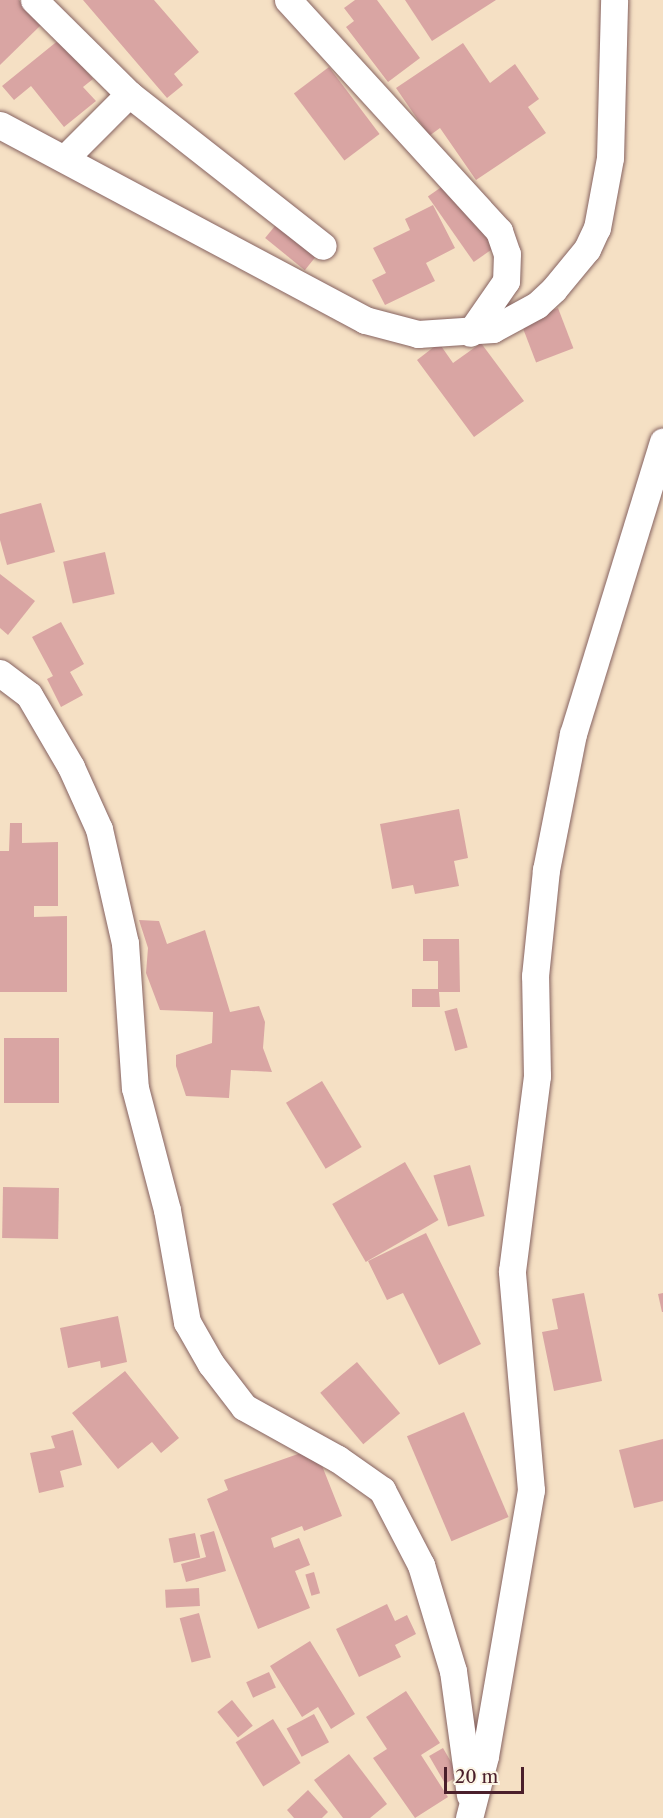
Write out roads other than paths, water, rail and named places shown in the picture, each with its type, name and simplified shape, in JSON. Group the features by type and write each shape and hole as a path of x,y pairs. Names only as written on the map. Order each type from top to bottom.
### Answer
{"street":[{"path":"34,0 129,94 323,246"},
{"path":"288,0 499,231 507,254 506,281 470,333"},
{"path":"0,125 66,157 365,320 418,334 470,333 492,329 537,304 571,271 597,228 610,158 615,0"},
{"path":"66,157 129,94"},
{"path":"473,1816 531,1490 512,1271 537,1076 535,976 546,870 573,734 663,442"},
{"path":"0,673 29,695 71,766 99,829 125,943 129,1048 135,1088 167,1210 187,1322 211,1364 244,1407 338,1459 382,1490 421,1565 453,1671 473,1816"}]}
